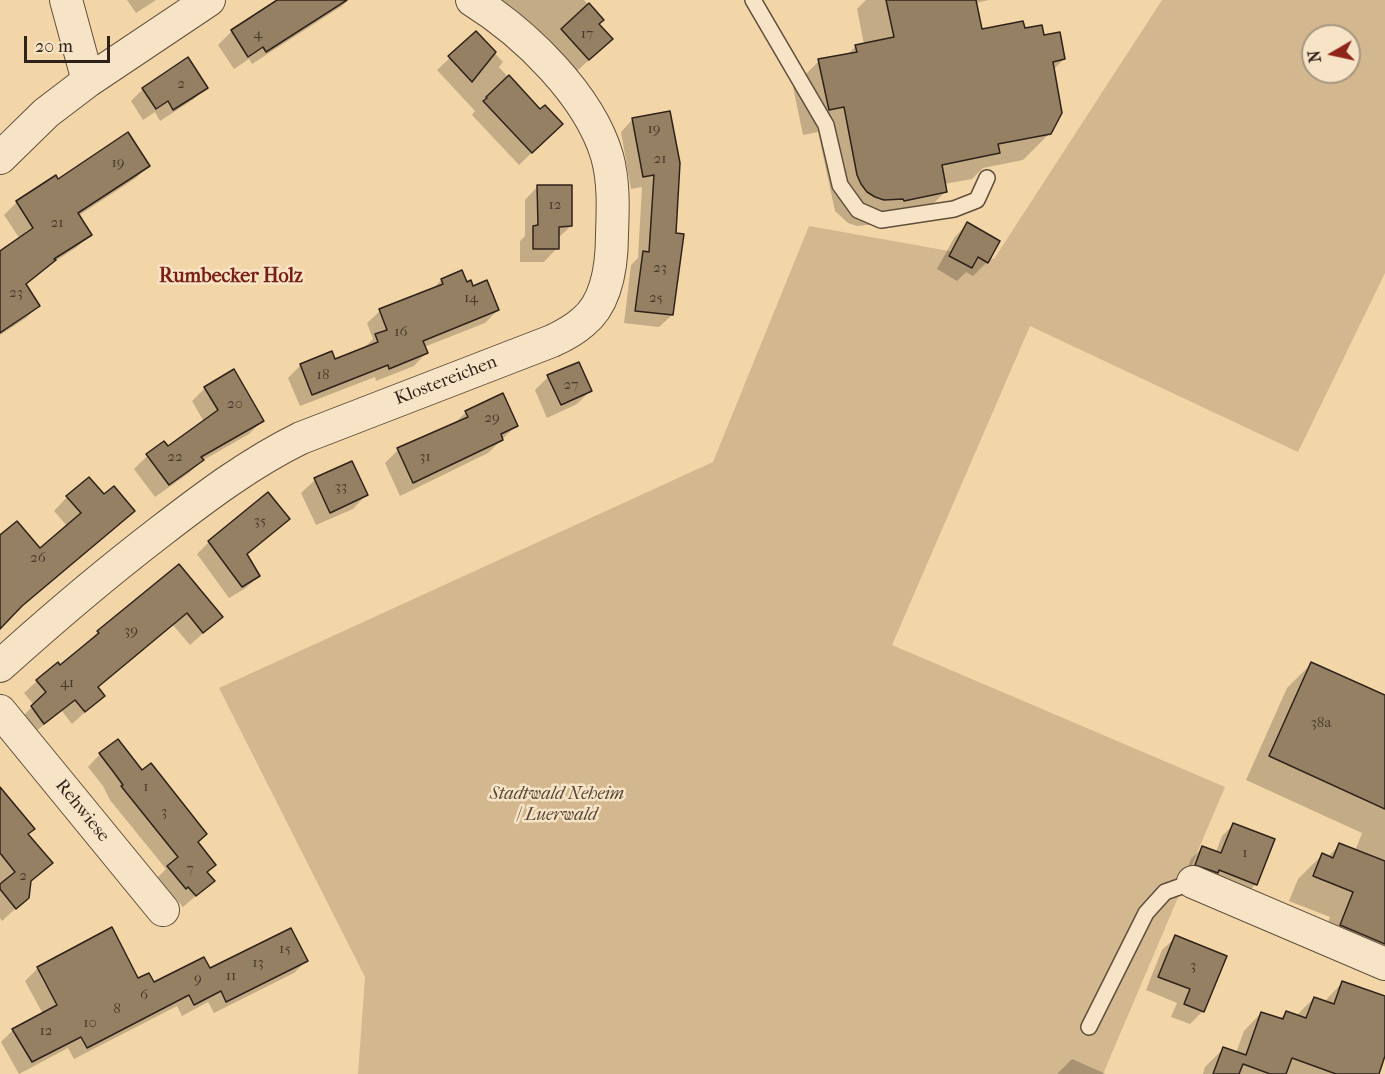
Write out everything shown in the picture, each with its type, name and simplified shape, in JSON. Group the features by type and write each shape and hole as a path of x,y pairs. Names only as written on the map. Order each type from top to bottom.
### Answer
{"street":[{"path":"66,0 88,81"},
{"path":"0,158 46,113 88,81 209,0"},
{"name":"Klostereichen","path":"0,666 64,609 147,542 230,479 271,453 301,438 552,341 584,322 593,312 607,280 612,252 612,184 603,147 576,94 512,29 472,0"},
{"name":"Rehwiese","path":"0,711 163,910"},
{"path":"1192,882 1385,964"}],"lane":[{"path":"753,0 826,125 840,185 858,210 881,220 954,209 977,200 987,178"},
{"path":"1089,1027 1146,913 1165,892 1192,882"}],"green space":[{"name":"Stadtwald Neheim / Luerwald","path":"1162,0 1385,0 1385,273 1298,452 1030,326 892,645 1225,787 1103,1074 358,1074 365,977 219,688 713,462 809,226 994,259"}],"building":[{"path":"277,0 347,0 266,52 263,47 248,57 231,30"},
{"path":"886,0 976,0 982,29 1023,21 1025,28 1042,25 1044,35 1060,32 1065,59 1053,62 1062,113 1051,134 998,144 1000,153 942,165 947,192 904,201 903,199 884,200 867,192 857,175 844,107 829,110 818,59 857,52 855,45 894,37"},
{"path":"589,3 604,20 599,24 613,39 589,60 561,29"},
{"path":"476,31 496,52 472,82 448,56"},
{"path":"188,57 208,88 173,110 168,101 156,109 142,88"},
{"path":"509,75 540,109 545,105 563,124 532,153 483,101"},
{"path":"670,111 680,163 676,233 684,234 673,315 635,311 643,251 649,252 654,175 643,177 632,118"},
{"path":"128,132 150,166 78,213 92,235 54,259 56,260 26,284 40,306 0,333 0,251 33,228 16,201 56,175 58,179"},
{"path":"537,185 572,185 572,226 559,227 559,249 533,249 533,226 538,225"},
{"path":"967,222 1000,241 988,263 978,257 972,268 949,256"},
{"path":"462,270 467,282 471,280 473,286 487,280 499,310 423,341 428,353 389,369 388,365 312,395 300,364 332,351 335,359 378,342 375,334 387,330 379,309 443,284 441,279"},
{"path":"579,362 592,391 561,405 547,375"},
{"path":"234,369 264,421 201,457 204,460 169,485 146,454 164,441 168,446 218,410 204,387"},
{"path":"503,393 518,426 501,434 503,440 413,483 397,448 468,417 465,411"},
{"path":"352,461 368,495 330,513 314,478"},
{"path":"89,477 104,494 114,486 135,511 22,606 0,629 0,535 17,521 40,548 81,513 66,496"},
{"path":"268,492 290,519 247,554 260,576 242,587 208,541"},
{"path":"179,564 223,617 203,633 187,613 98,687 105,696 85,712 75,700 44,724 31,706 46,692 36,680 58,662 60,665 99,633 97,631"},
{"path":"1311,662 1385,695 1385,809 1269,756"},
{"path":"118,739 142,770 151,763 207,834 198,842 216,865 207,872 215,881 196,896 188,887 186,889 167,866 178,857 121,786 123,785 99,753"},
{"path":"0,787 35,829 28,834 53,863 31,881 29,898 16,909 0,889 0,884 15,872 0,853"},
{"path":"1233,823 1275,839 1257,885 1219,870 1218,873 1195,865 1202,846 1221,853"},
{"path":"1339,843 1385,861 1385,944 1340,925 1353,892 1313,876 1322,853 1333,858"},
{"path":"112,927 138,978 149,973 154,982 204,957 210,968 291,928 308,961 226,1002 221,991 194,1005 189,995 87,1048 81,1037 32,1062 12,1029 57,1005 37,967"},
{"path":"1175,935 1227,956 1204,1012 1184,1004 1190,989 1158,977"},
{"path":"1342,981 1385,996 1385,1056 1379,1074 1336,1074 1292,1058 1286,1074 1270,1074 1243,1064 1239,1074 1213,1074 1223,1047 1246,1055 1261,1012 1283,1019 1286,1011 1306,1018 1314,997 1334,1004"}],"district":[{"name":"Rumbecker Holz","path":"231,277"}]}
